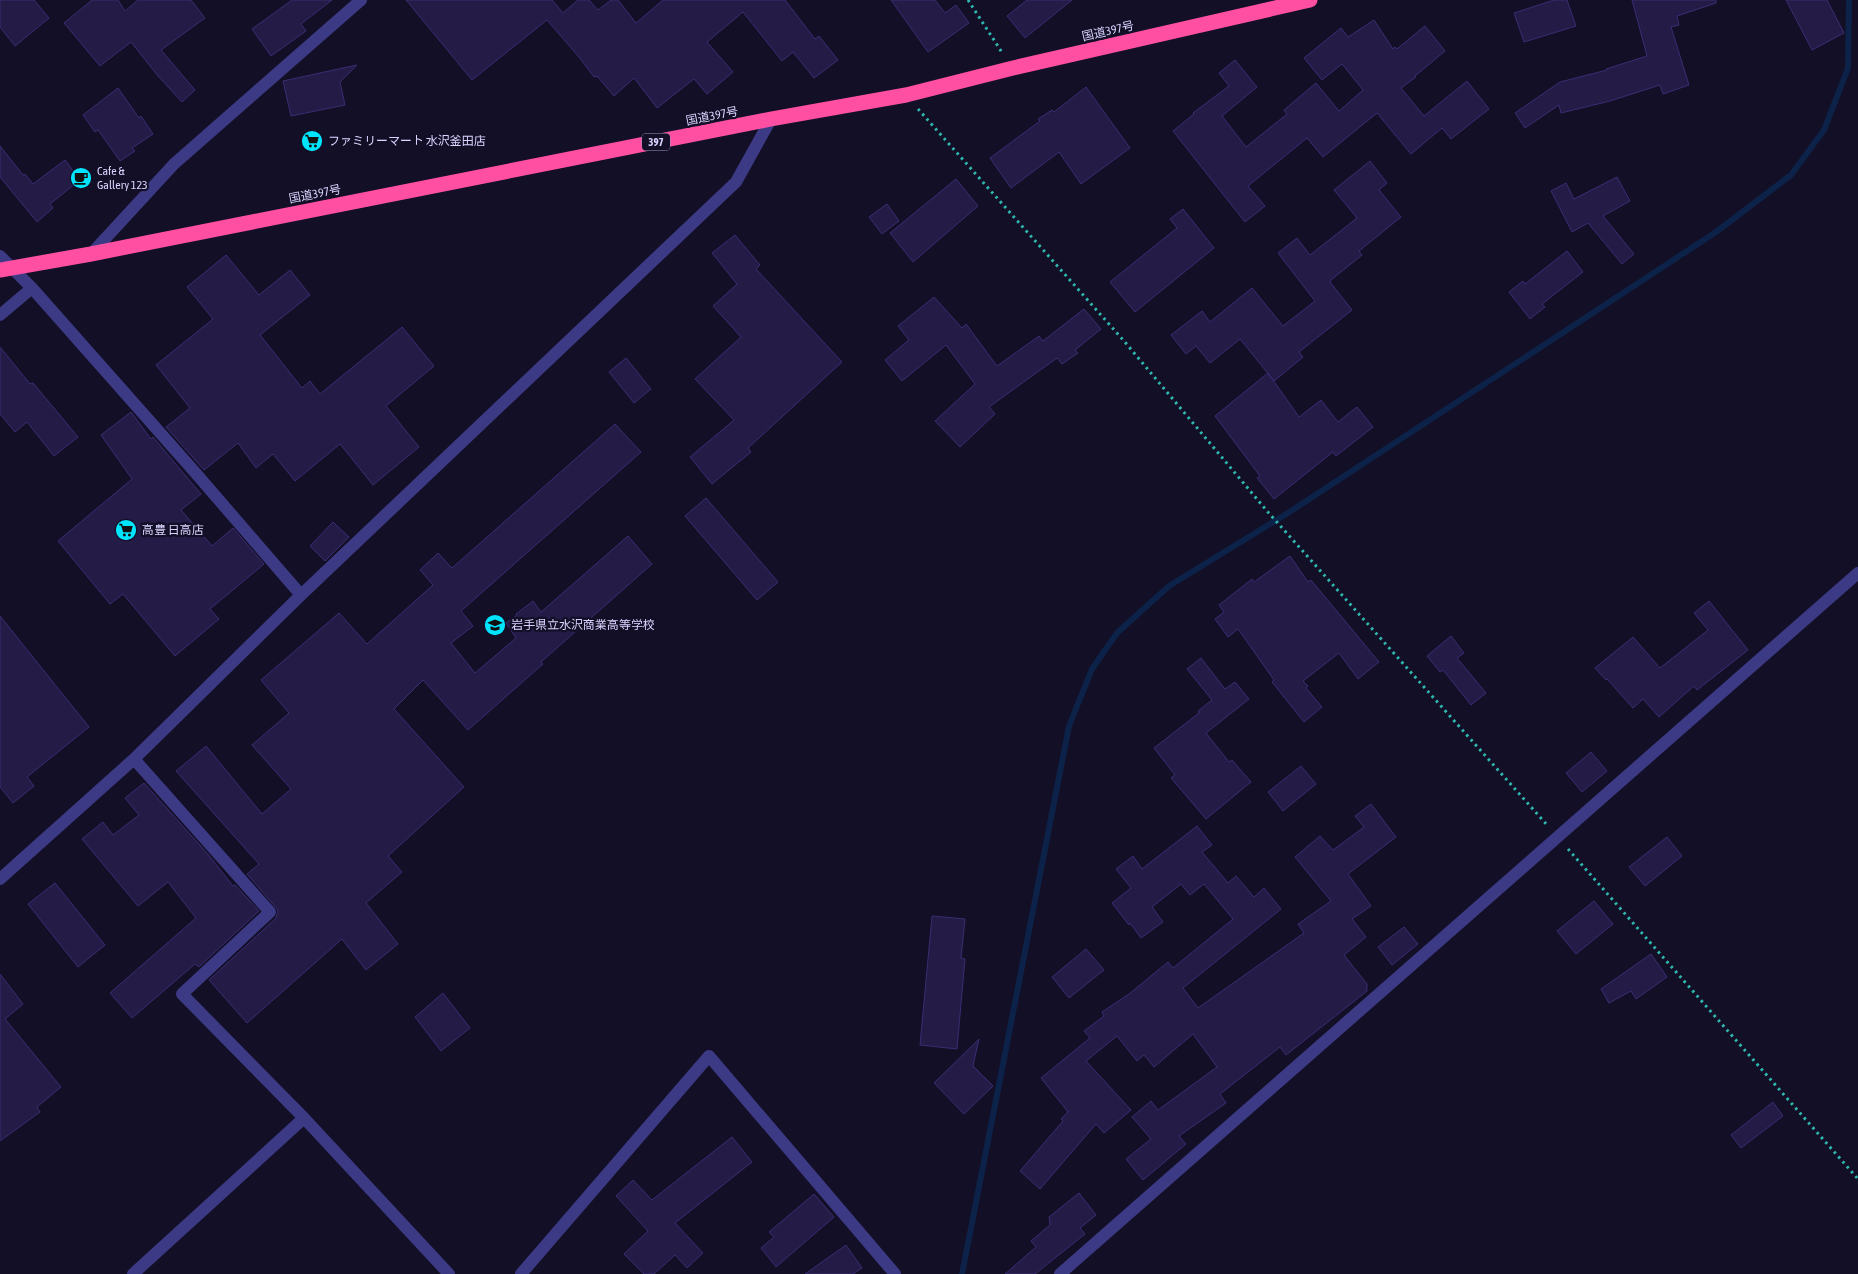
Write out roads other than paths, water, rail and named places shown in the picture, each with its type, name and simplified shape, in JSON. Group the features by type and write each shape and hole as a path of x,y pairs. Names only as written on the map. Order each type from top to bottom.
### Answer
{"highway":[{"name":"国道397号","path":"3,265 91,254 771,119 906,95 1013,68 1310,0"}],"street":[{"path":"91,254 174,164 361,0"},
{"path":"0,879 134,759 301,595 736,182 771,119"},
{"path":"3,265 32,288 301,595"},
{"path":"0,314 32,288"},
{"path":"1060,1274 1858,573"},
{"path":"134,759 270,912 182,994 304,1118 449,1274"},
{"path":"521,1274 709,1056 895,1274"},
{"path":"133,1274 304,1118"}],"waterway":[{"path":"962,1274 1069,726 1092,669 1117,633 1169,586 1288,513 1716,232 1791,175 1824,130 1848,68 1849,0"}],"place":[{"name":"ファミリーマート 水沢釜田店","path":"312,141"},
{"name":"Cafe & Gallery 123","path":"81,178"},
{"name":"高豊 日高店","path":"126,530"},
{"name":"岩手県立水沢商業高等学校","path":"495,625"}]}
